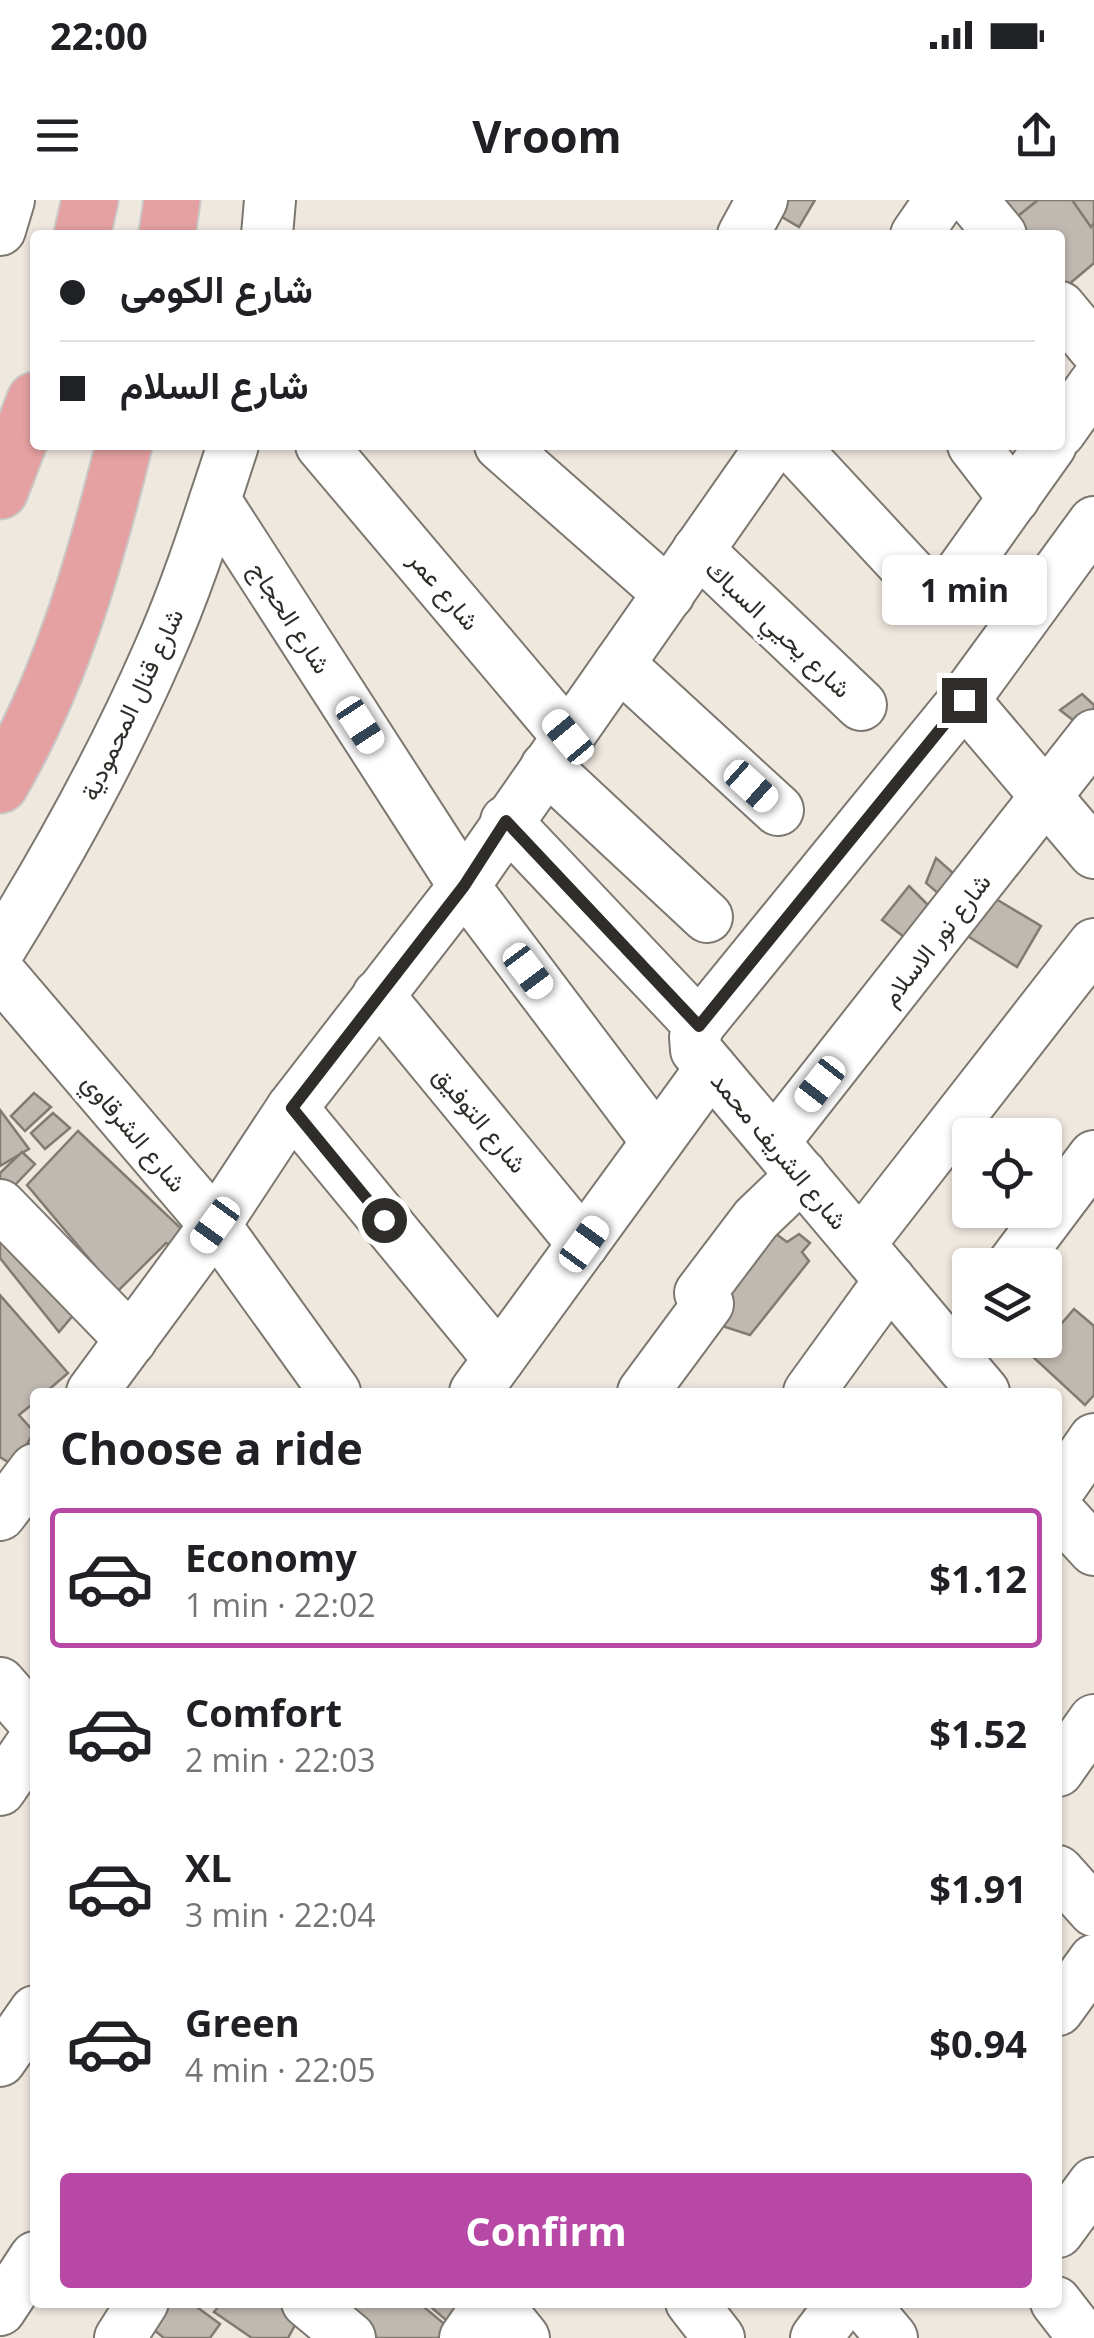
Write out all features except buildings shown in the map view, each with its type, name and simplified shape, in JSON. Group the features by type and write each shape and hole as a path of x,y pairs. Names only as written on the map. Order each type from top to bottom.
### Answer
{"main road":[{"path":"83,230 90,200"},
{"path":"168,230 172,200"},
{"path":"0,491 30,413"},
{"path":"0,785 68,638 123,450"}],"street":[{"path":"0,230 9,200"},
{"path":"267,230 270,200"},
{"path":"746,230 762,200"},
{"path":"919,230 940,200"},
{"path":"972,200 997,230"},
{"path":"1065,313 1094,348"},
{"path":"1065,425 1094,384"},
{"name":"شارع قنال المحمودية","path":"0,949 50,867 126,724 178,606 230,450"},
{"name":"شارع عمر","path":"325,450 557,752 707,917"},
{"path":"506,450 669,594"},
{"path":"95,1388 215,1225 292,1108 464,886 768,450"},
{"path":"797,450 928,596 934,598 945,594 1048,450"},
{"path":"976,450 1014,498"},
{"name":"شارع الحجاج","path":"215,500 464,886 657,1142"},
{"path":"292,1108 487,1376 657,1142 705,1047 1094,522"},
{"name":"شارع يحيي السباك","path":"698,550 861,704"},
{"path":"619,664 778,810"},
{"path":"964,700 1094,853"},
{"name":"شارع نور الاسلام","path":"647,1388 708,1304 700,1293 756,1219 788,1158 1094,735"},
{"name":"شارع الشريف محمد","path":"506,821 705,1047 788,1158 970,1367"},
{"path":"811,1388 875,1262 1094,944"},
{"name":"شارع الشرقاوي","path":"0,973 215,1225 314,1383"},
{"name":"شارع التوفيق","path":"378,995 584,1244"},
{"path":"1025,1248 1094,1156"},
{"path":"0,1205 131,1340"},
{"path":"1062,1487 1094,1440"},
{"path":"2,1508 30,1474"},
{"path":"1062,1499 1094,1550"},
{"path":"0,1684 30,1717"},
{"path":"1062,1765 1094,1720"},
{"path":"0,1790 30,1746"},
{"path":"1062,1875 1094,1911"},
{"path":"1062,2004 1094,1960"},
{"path":"0,2061 30,2018"},
{"path":"1062,2227 1094,2183"},
{"path":"0,2310 30,2265"},
{"path":"120,2338 139,2308"},
{"path":"465,2338 488,2308"},
{"path":"497,2308 524,2338"},
{"path":"696,2308 719,2338"},
{"path":"816,2338 838,2308"},
{"path":"867,2308 892,2338"},
{"path":"1061,2308 1084,2338"}],"route":[{"path":"384,1220 292,1108 464,886 506,821 699,1026 964,700"}]}
